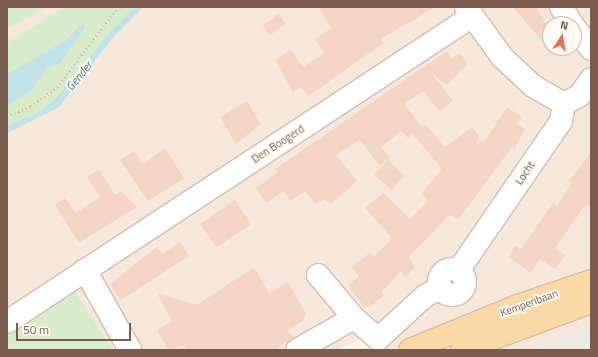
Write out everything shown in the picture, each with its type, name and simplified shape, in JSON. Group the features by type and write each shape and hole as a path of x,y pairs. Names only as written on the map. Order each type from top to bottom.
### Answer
{"main road":[{"name":"Kempenbaan","path":"468,340 591,281"},
{"name":"Kempenbaan","path":"468,340 591,302"},
{"path":"410,350 468,340"}],"street":[{"path":"561,7 567,16"},
{"path":"468,12 502,57 528,81 564,104 580,95 591,79"},
{"name":"Den Boogerd","path":"7,322 468,12"},
{"path":"582,37 591,49"},
{"name":"Locht","path":"354,318 373,338 384,337 425,296 441,288 443,273 458,271 561,121 564,104"},
{"path":"85,270 130,350"},
{"path":"297,350 354,318 318,275"}],"path":[{"path":"7,116 31,106 57,87 118,7"}],"shaded area":[{"path":"7,7 591,7 591,327 527,350 371,350 365,337 338,350 102,350 7,340"},
{"path":"591,327 591,350 527,350"}],"green space":[{"path":"7,7 47,7 7,29"},
{"path":"65,7 135,7 114,27 57,97 39,112 7,126 7,106 31,91 47,68 59,64 71,46 76,28 65,41 7,74 7,43"},
{"path":"75,292 113,350 7,350 7,332"}],"water":[{"name":"Gender","path":"135,7 143,7 115,35 59,107 7,133 7,126 39,112 57,97 114,27"},
{"path":"83,22 85,28 59,64 47,68 31,91 7,106 7,74 65,41"}],"building":[{"path":"318,7 435,7 381,39 384,43 308,96 301,87 293,92 275,60 291,50 303,67 324,53 315,39 332,28"},
{"path":"513,7 536,7 542,17 542,41"},
{"path":"279,14 286,24 269,35 263,25"},
{"path":"447,51 452,59 459,53 468,64 447,85 432,74 453,101 439,111 424,91 404,104 422,127 425,124 445,147 472,127 479,136 477,145 482,140 484,142 507,107 522,117 517,124 525,129 514,149 512,147 458,220 451,215 447,217 409,257 415,267 406,277 401,271 381,292 384,296 369,307 363,306 348,285 359,277 352,266 370,253 374,257 392,238 365,208 383,193 410,219 428,201 421,194 442,169 413,134 408,138 402,131 381,147 390,158 380,166 360,140 336,155 357,181 330,204 325,199 316,204 305,191 290,201 284,191 266,203 256,188 278,172 275,169"},
{"path":"247,101 261,124 236,144 220,117"},
{"path":"165,148 184,178 148,201 120,160 134,151 143,164"},
{"path":"591,152 591,207 586,204 555,248 565,255 555,269 540,259 531,273 508,257 516,245 521,249 553,203 557,206 571,184 568,182"},
{"path":"388,160 405,176 391,190 374,175"},
{"path":"99,169 115,195 121,191 137,207 79,243 55,205 65,198 76,213 100,197 87,177"},
{"path":"235,200 251,224 216,248 200,223"},
{"path":"180,242 189,256 121,300 110,284 157,247 162,254"},
{"path":"254,267 269,293 288,282 306,314 303,321 288,330 293,338 274,350 186,350 184,345 168,350 157,330 172,321 157,293 197,305"}]}
